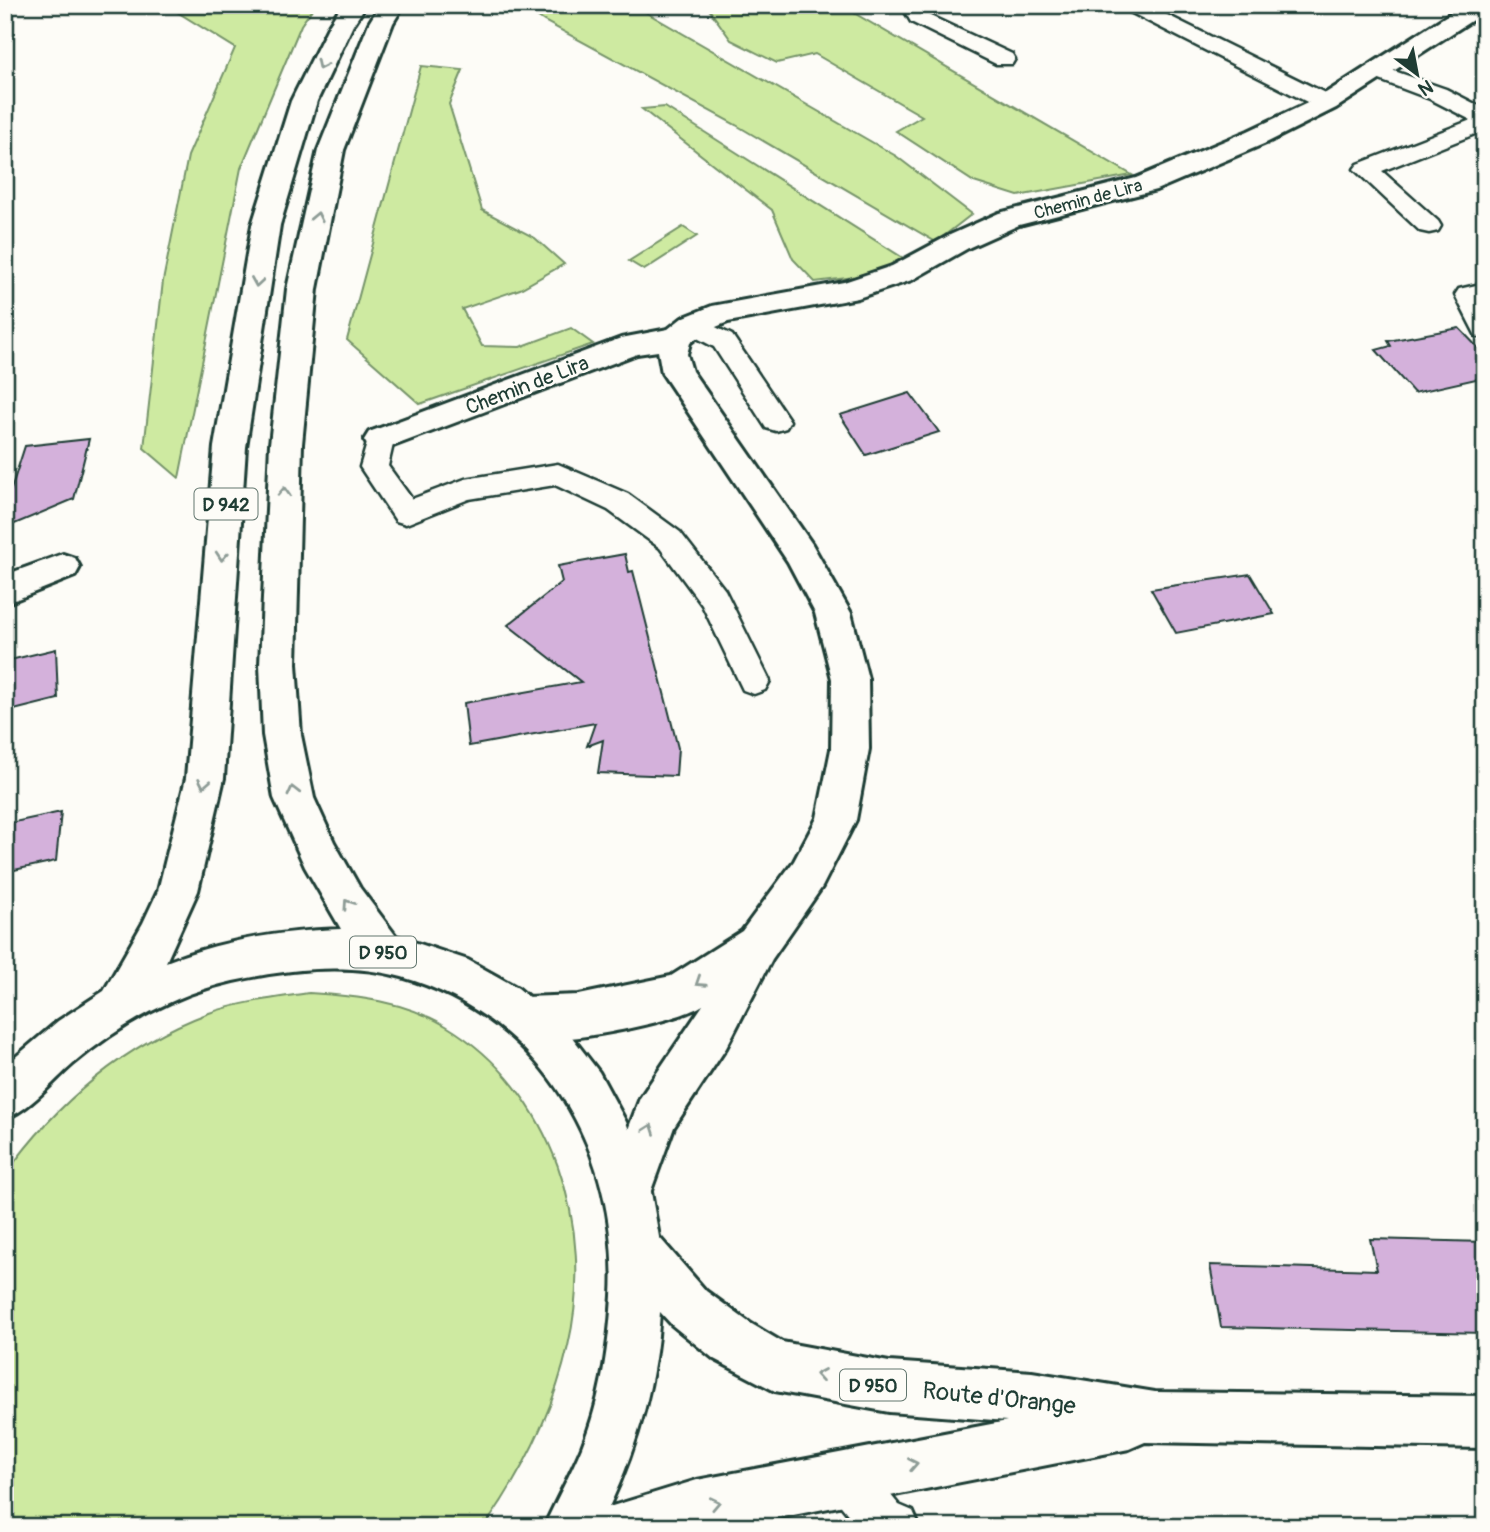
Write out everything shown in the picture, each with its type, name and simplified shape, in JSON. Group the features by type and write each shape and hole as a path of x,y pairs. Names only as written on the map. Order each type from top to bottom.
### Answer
{"main road":[{"name":"D 942","path":"119,1006 158,937 178,891 205,778 230,447 267,225 304,101 341,25 354,5"},
{"name":"D 942","path":"382,951 345,901 319,854 294,798 282,735 278,664 286,443 302,289 331,150 380,23 392,5"},
{"name":"Chemin de Lira","path":"380,440 632,345 685,332 722,313 848,291 902,273 960,241 1009,219 1146,184 1257,137 1327,103 1479,5"},
{"path":"627,1194 656,1114 711,1032 757,945 808,874 836,820 850,749 850,680 833,613 800,553 677,373 672,354 685,332"},
{"path":"5,590 63,567"},
{"path":"526,1018 579,1016 680,995 757,945"},
{"name":"D 950","path":"5,1097 45,1057 119,1006 185,975 252,955 318,947 382,951 433,965 482,987 526,1018 570,1065 604,1124 627,1194 636,1248 633,1343 610,1444 571,1527"},
{"name":"Route d'Orange","path":"636,1248 689,1308 732,1341 775,1366 889,1387 1032,1397 1155,1418 1485,1422"},
{"name":"Route d'Orange","path":"625,1527 697,1507 846,1476 1155,1418"}],"lane":[{"path":"911,5 918,18 1004,59"},
{"path":"1131,5 1327,103"},
{"path":"1377,71 1438,94 1485,120"},
{"path":"1429,226 1366,169 1485,120"},
{"path":"1485,290 1468,295 1485,330"},
{"path":"685,332 723,341 776,421"},
{"path":"380,440 374,467 406,513 465,489 558,474 618,502 670,541 714,598 754,681"},
{"path":"846,1476 883,1521 897,1527"}],"green space":[{"path":"166,5 315,5 301,25 241,168 179,478 144,448 163,281 188,156 235,48"},
{"path":"521,5 633,5 896,156 972,214 936,242 736,125 544,21"},
{"path":"706,5 855,5 854,13 1132,175 1018,196 974,182 896,131 922,116 815,54 777,63 731,40"},
{"path":"421,66 463,70 449,104 482,210 535,238 564,264 520,289 462,309 482,346 520,347 571,328 593,344 420,404 347,340"},
{"path":"665,107 903,258 871,275 815,282 793,259 772,210 642,109"},
{"path":"683,227 697,236 644,270 629,261"},
{"path":"309,993 362,998 397,1005 446,1026 483,1053 514,1086 539,1124 558,1165 570,1209 576,1255 575,1301 562,1370 545,1418 524,1463 484,1527 5,1527 5,1175 70,1100 121,1059 149,1041 221,1009"}],"building":[{"path":"1459,328 1485,355 1485,377 1414,393 1376,350 1391,346 1388,341"},
{"path":"910,393 939,432 866,455 840,415"},
{"path":"89,439 74,499 5,528 5,508 25,446"},
{"path":"625,554 629,572 633,571 678,748 676,776 598,773 603,740 587,746 595,723 469,746 464,703 581,682 508,625 562,582 558,566"},
{"path":"1250,574 1274,614 1176,633 1151,589"},
{"path":"56,649 58,699 10,711 10,660"},
{"path":"61,812 56,861 5,872 5,824"},
{"path":"1370,1239 1485,1242 1485,1333 1221,1327 1210,1265 1377,1270"}]}
